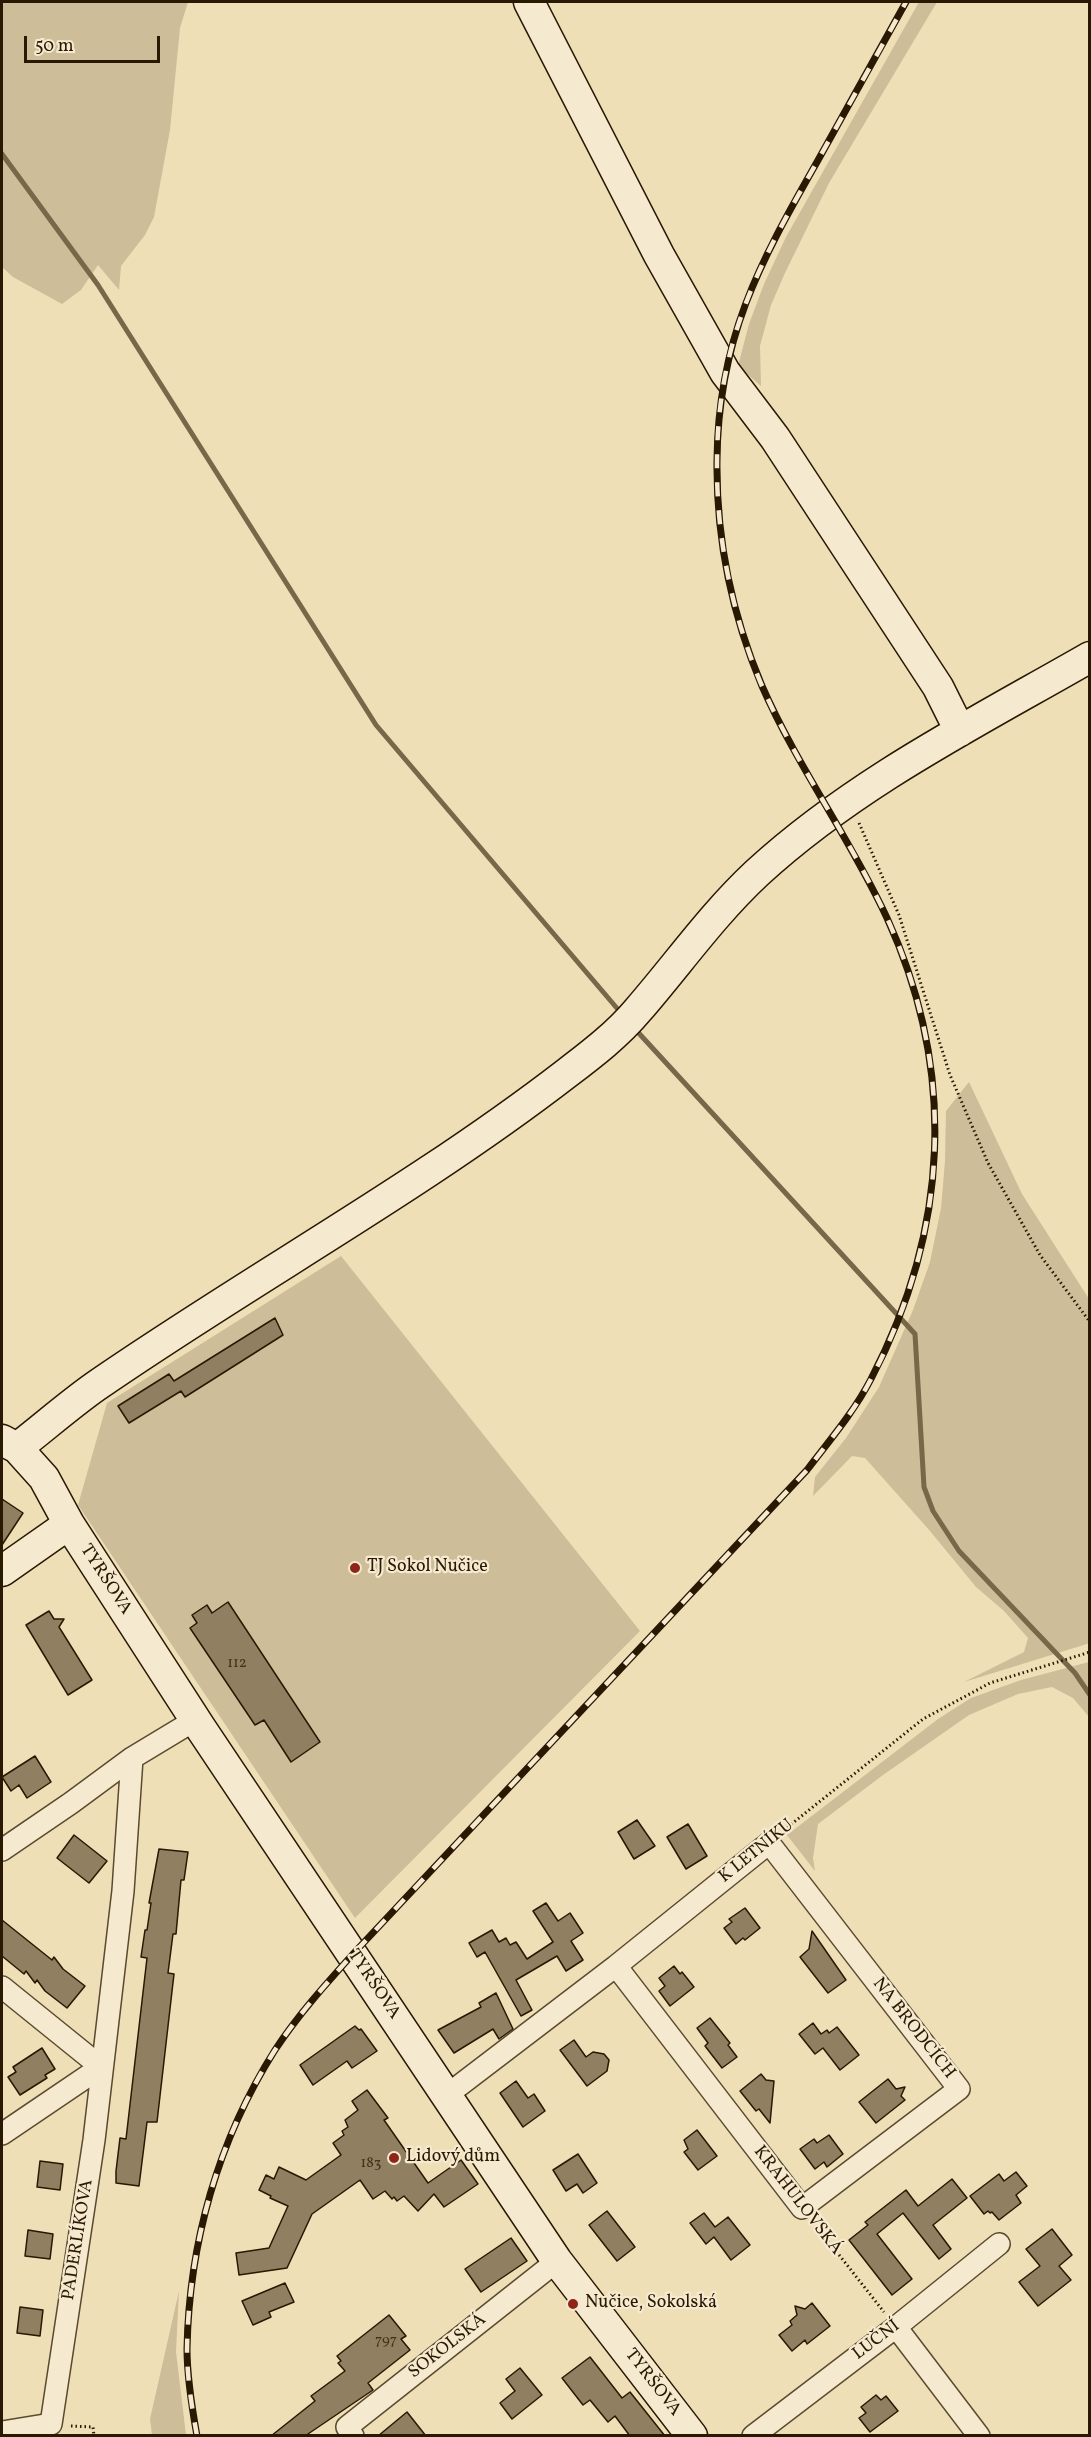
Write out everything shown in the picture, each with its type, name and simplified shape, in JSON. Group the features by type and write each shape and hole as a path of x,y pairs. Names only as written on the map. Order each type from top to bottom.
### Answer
{"street":[{"path":"529,2 659,255 725,372 775,438 931,677 960,731"},
{"path":"9,1444 464,1146 567,1073 628,1020 703,928 735,894 794,841 928,748 1089,657"},
{"name":"TYRŠOVA","path":"9,1444 44,1478 69,1524 195,1720 557,2261 692,2436"},
{"path":"2,1571 69,1524"},
{"path":"2,1850 132,1758 195,1720"},
{"name":"PADERLÍKOVA","path":"52,2418 93,2140 123,1891 132,1758"},
{"name":"K LETNÍKU","path":"447,2095 616,1966 769,1843"},
{"name":"NA BRODCÍCH","path":"769,1843 959,2089 802,2208"},
{"name":"KRAHULOVSKÁ","path":"616,1966 802,2208"},
{"path":"2,1987 101,2067 2,2134"},
{"name":"LUČNÍ","path":"753,2436 896,2327 999,2244"},
{"name":"SOKOLSKÁ","path":"353,2436 347,2427 557,2261"},
{"path":"896,2327 979,2436"},
{"path":"2,2420 52,2418"},
{"path":"2,2432 52,2418"}],"path":[{"path":"849,801 899,915 950,1075 988,1163 1040,1255 1089,1322"},
{"name":"K LETNÍKU","path":"769,1843 923,1719 990,1683 1089,1652"},
{"name":"KRAHULOVSKÁ","path":"802,2208 896,2327"},
{"path":"52,2418 93,2427 94,2436"}],"shaded area":[{"path":"2,2 188,2 180,28 170,130 154,217 145,235 121,266 119,290 98,265 81,290 62,304 13,277 2,267"},
{"path":"919,2 937,2 829,183 771,305 760,346 761,386 738,366 749,324 764,284 786,237"},
{"path":"969,1082 1022,1194 1089,1299 1090,1643 964,1682 1024,1652 1028,1638 1004,1611 976,1587 865,1458 852,1456 813,1496 815,1477 846,1438 879,1387 913,1310 930,1262 941,1208 946,1111"},
{"name":"TJ Sokol Nučice","path":"341,1256 640,1631 355,1918 78,1505 107,1403"},
{"path":"1089,1662 1089,1717 1073,1698 1052,1687 1018,1694 969,1715 818,1824 813,1858 815,1871 787,1835 938,1719 971,1698 1021,1680"},
{"path":"179,2291 176,2352 186,2435 152,2435 150,2419"}],"building":[{"path":"275,1318 283,1335 185,1397 181,1391 129,1423 118,1406 169,1374 174,1381"},
{"path":"2,1499 23,1513 2,1545"},
{"path":"228,1602 320,1742 291,1762 264,1720 255,1725 190,1628 197,1623 192,1615 207,1605 212,1613"},
{"path":"49,1611 54,1619 64,1619 59,1627 92,1680 68,1695 26,1625"},
{"path":"35,1756 51,1782 27,1798 19,1785 11,1791 2,1777"},
{"path":"637,1820 655,1846 634,1859 618,1832"},
{"path":"688,1824 707,1856 686,1869 667,1837"},
{"path":"74,1835 107,1861 89,1883 57,1858"},
{"path":"159,1849 188,1852 184,1880 181,1880 176,1934 173,1934 168,1973 174,1974 157,2122 147,2122 139,2186 116,2183 116,2171 120,2138 126,2139 147,1958 141,1957"},
{"path":"546,1903 558,1921 570,1913 583,1933 571,1941 583,1960 566,1971 557,1956 516,1980 532,2010 521,2016 485,1952 477,1957 469,1943 492,1930 499,1942 506,1938 510,1945 516,1942 527,1959 553,1942 533,1911"},
{"path":"745,1908 760,1928 736,1944 724,1928 732,1922 729,1919"},
{"path":"2,1920 52,1960 54,1957 63,1969 85,1986 67,2008 45,1991 37,1980 35,1983 26,1971 24,1974 2,1956"},
{"path":"812,1931 846,1980 828,1993 800,1957 809,1949"},
{"path":"674,1966 694,1987 670,2006 659,1991 665,1986 659,1978"},
{"path":"496,1993 513,2029 499,2039 493,2029 454,2053 438,2030 481,2007 479,2003"},
{"path":"710,2018 730,2043 728,2045 737,2057 722,2068 705,2046 708,2043 697,2028"},
{"path":"813,2023 821,2034 827,2030 829,2033 837,2027 859,2055 840,2070 823,2048 815,2054 799,2034"},
{"path":"355,2026 361,2029 377,2051 352,2068 347,2061 313,2085 300,2065"},
{"path":"574,2040 586,2057 593,2052 604,2054 609,2060 607,2071 587,2086 560,2050"},
{"path":"42,2048 55,2069 45,2075 47,2078 20,2095 8,2077 16,2072 13,2067"},
{"path":"761,2074 766,2080 774,2081 770,2123 759,2109 756,2111 740,2091"},
{"path":"888,2079 896,2089 905,2087 901,2096 905,2100 876,2123 859,2102"},
{"path":"516,2081 528,2098 534,2094 545,2111 523,2127 500,2093"},
{"path":"367,2090 388,2118 384,2120 428,2183 461,2160 478,2184 444,2207 434,2194 418,2211 404,2196 397,2201 385,2191 373,2199 360,2180 312,2214 287,2268 239,2275 236,2253 269,2248 288,2206 259,2190 266,2175 274,2179 279,2167 306,2180 341,2155 333,2143 344,2135 342,2131 348,2127 345,2120 358,2110 352,2101"},
{"path":"697,2130 717,2156 698,2170 684,2152 688,2149 684,2140"},
{"path":"829,2135 843,2154 827,2167 824,2162 815,2169 800,2149 814,2139 817,2143"},
{"path":"578,2154 597,2183 583,2193 577,2184 566,2191 553,2170"},
{"path":"40,2161 63,2164 60,2190 37,2187"},
{"path":"1016,2172 1027,2186 1016,2195 1021,2203 999,2220 992,2212 988,2211 984,2214 970,2196 999,2174 1004,2181"},
{"path":"952,2179 967,2198 933,2225 951,2249 939,2259 903,2213 877,2234 912,2279 892,2295 849,2240 868,2225 865,2222 906,2190 918,2206"},
{"path":"607,2211 635,2247 617,2261 589,2225"},
{"path":"704,2213 715,2227 728,2217 750,2245 731,2260 714,2237 706,2244 690,2223"},
{"path":"1052,2229 1072,2255 1059,2266 1071,2280 1038,2306 1019,2282 1040,2266 1026,2249"},
{"path":"28,2230 53,2234 50,2259 25,2256"},
{"path":"511,2238 527,2261 481,2292 465,2269"},
{"path":"285,2283 294,2302 269,2312 271,2317 253,2325 242,2301"},
{"path":"812,2303 830,2326 807,2344 805,2340 792,2351 779,2335 792,2325 790,2321 797,2315 795,2306 805,2309"},
{"path":"20,2307 43,2310 40,2336 17,2333"},
{"path":"389,2315 406,2336 401,2339 410,2350 368,2383 373,2390 305,2436 271,2436 315,2401 311,2396 345,2371 338,2363 341,2361 337,2356"},
{"path":"590,2357 622,2398 630,2392 665,2436 630,2436 615,2416 608,2422 590,2400 583,2405 562,2378"},
{"path":"520,2368 542,2395 512,2419 500,2403 515,2391 506,2379"},
{"path":"876,2395 881,2400 886,2396 898,2411 870,2432 859,2418 866,2413 861,2407"},
{"path":"407,2412 426,2436 378,2436"}],"waterway":[{"path":"2,154 98,285 376,725 621,1013"},
{"path":"635,1029 915,1334 924,1487 933,1511 959,1551 1075,1673 1090,1695"}],"railway":[{"path":"197,2436 187,2349 189,2309 201,2232 210,2194 237,2120 275,2050 302,2012 353,1954 807,1470 849,1415 871,1379 897,1323 916,1266 929,1208 934,1150 933,1092 925,1034 910,976 887,918 857,859 791,745 751,659 734,604 728,575 717,489 719,417 725,377 734,339 746,304 760,269 796,199 906,2"}],"place":[{"name":"TJ Sokol Nučice","path":"355,1568"},
{"name":"Lidový dům","path":"394,2158"},
{"name":"Nučice, Sokolská","path":"573,2304"}]}
